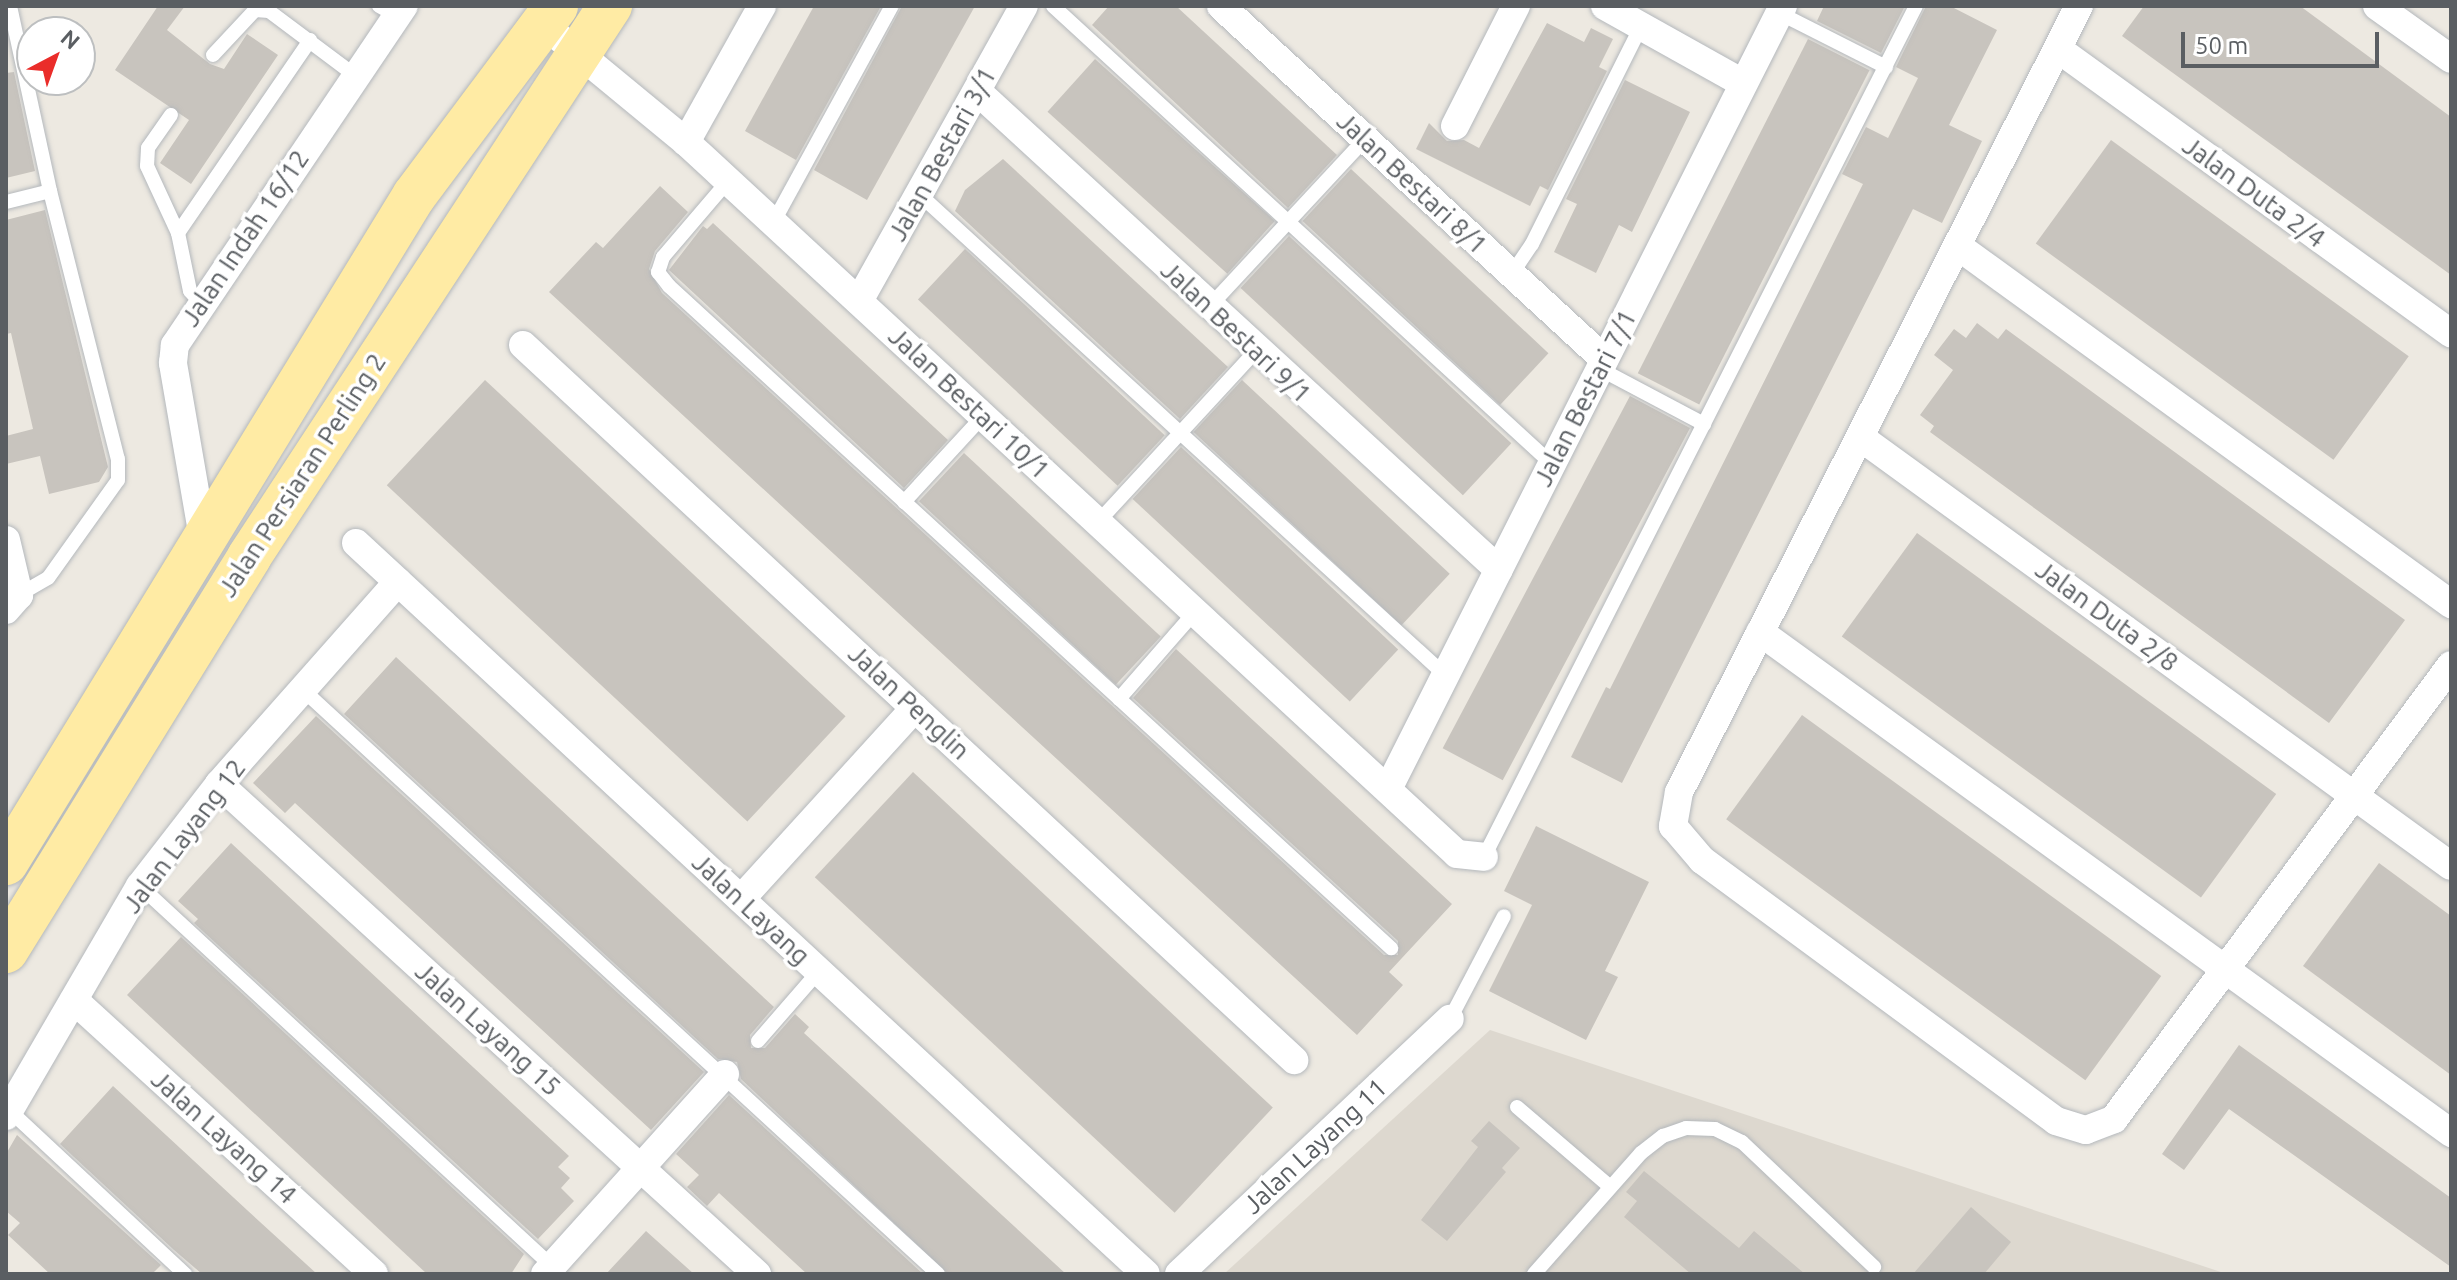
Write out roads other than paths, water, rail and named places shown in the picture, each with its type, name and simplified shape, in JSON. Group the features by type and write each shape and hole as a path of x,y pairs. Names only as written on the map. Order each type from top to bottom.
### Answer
{"main road":[{"name":"Jalan Persiaran Perling 2","path":"6,951 257,544 610,6"},
{"name":"Jalan Persiaran Perling 2","path":"6,863 414,196 549,15"}],"street":[{"path":"686,142 762,6"},
{"name":"Jalan Bestari 3/1","path":"859,301 1024,6"},
{"name":"Jalan Bestari 8/1","path":"1221,6 1511,275 1602,364"},
{"path":"1455,126 1516,6"},
{"path":"1605,6 1743,83"},
{"path":"2079,6 1679,792 1673,826 1684,844 2056,1121 2086,1130 2114,1119 2451,665"},
{"path":"2377,6 2451,59"},
{"name":"Jalan Indah 16/12","path":"204,543 173,363 175,345 356,76 393,9"},
{"name":"Jalan Bestari 7/1","path":"1388,789 1781,10"},
{"name":"Jalan Bestari 10/1","path":"549,15 577,53 686,142 1457,854 1484,857"},
{"name":"Jalan Duta 2/4","path":"2058,49 2451,334"},
{"name":"Jalan Bestari 9/1","path":"977,91 1256,351 1499,570"},
{"path":"1959,247 2451,604"},
{"name":"Jalan Penglin","path":"523,345 1294,1060"},
{"name":"Jalan Duta 2/8","path":"1860,437 2451,866"},
{"path":"6,540 13,602"},
{"name":"Jalan Layang","path":"356,543 1146,1274"},
{"name":"Jalan Layang 12","path":"8,1113 140,886 219,784 398,582"},
{"path":"1760,632 2451,1133"},
{"path":"741,899 915,708"},
{"name":"Jalan Layang 15","path":"219,784 757,1274"},
{"name":"Jalan Layang 14","path":"74,1000 374,1274"},
{"name":"Jalan Layang 11","path":"1179,1274 1450,1019"},
{"path":"552,1271 640,1167 725,1074"}],"lane":[{"path":"10,6 50,191 118,459 118,480 48,578 13,602"},
{"path":"773,223 892,6"},
{"path":"1053,6 1552,464"},
{"path":"1484,857 1916,6"},
{"path":"213,55 255,10 269,11 356,76"},
{"path":"1781,10 1886,67"},
{"path":"1511,275 1532,244 1641,26"},
{"path":"178,233 310,40"},
{"path":"171,115 148,148 147,166 178,233 190,291 201,303"},
{"path":"1209,307 1365,139"},
{"path":"728,181 663,257 658,272 1391,948"},
{"path":"6,202 50,191"},
{"path":"919,194 1445,675"},
{"path":"1098,522 1256,351"},
{"path":"1602,364 1704,424"},
{"path":"904,502 983,416"},
{"path":"1119,699 1195,612"},
{"path":"302,689 725,1074 938,1274"},
{"path":"140,886 552,1271"},
{"path":"1450,1019 1504,916"},
{"path":"758,1041 818,972"},
{"path":"1517,1107 1608,1185"},
{"path":"8,1113 185,1274"},
{"path":"1534,1274 1608,1185 1663,1136 1686,1128 1715,1129 1742,1142 1874,1267"}]}
